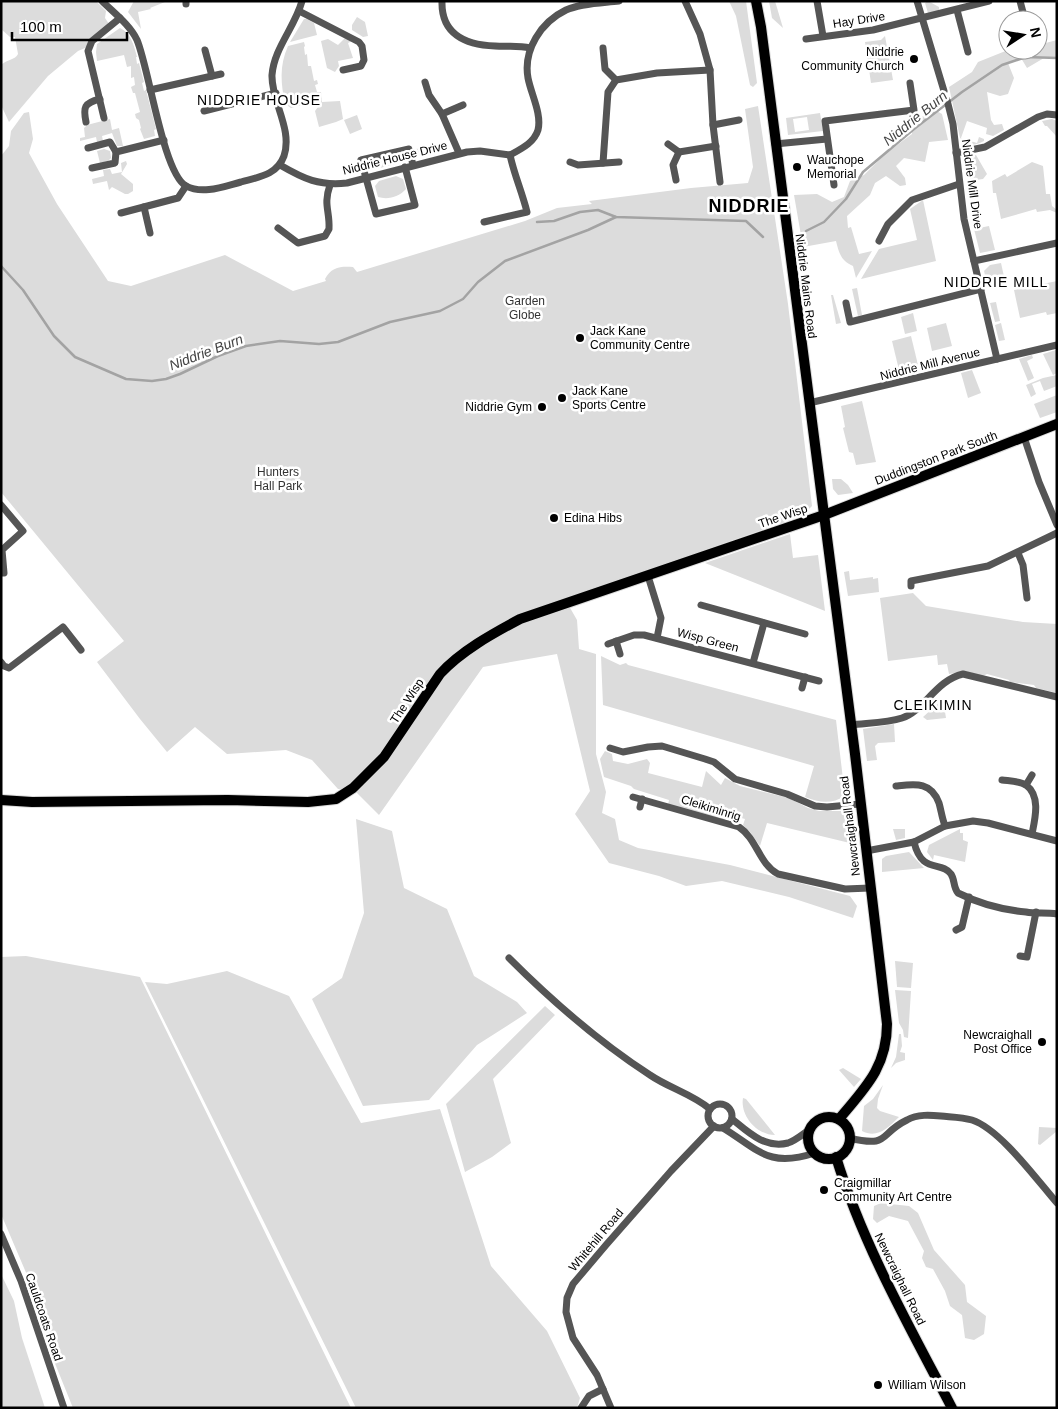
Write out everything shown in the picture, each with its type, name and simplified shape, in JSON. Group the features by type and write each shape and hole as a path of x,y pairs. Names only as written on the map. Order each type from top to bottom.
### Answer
{"main road":[{"name":"Niddrie Mains Road","path":"756,1 761,27 824,515"},
{"name":"Duddingston Park South","path":"824,515 1057,424"},
{"name":"The Wisp","path":"1,800 32,802 228,800 308,802 336,798 353,788 384,757 440,674 458,658 494,634 520,620 824,515"},
{"name":"Newcraighall Road","path":"824,515 887,1015 886,1044 876,1073 839,1119"},
{"path":"826,1117 839,1119 848,1130 847,1148 836,1157 825,1158 815,1153 808,1142 809,1130 814,1122 819,1119 826,1117"},
{"name":"Newcraighall Road","path":"836,1157 867,1241 908,1326 952,1408"}],"street":[{"path":"102,1 120,18 137,41 164,140 176,174 186,186 204,190 268,175 280,165 286,148 272,76 280,48 299,11 302,1"},
{"path":"442,1 442,12 447,26 460,37 493,46 514,45 530,48"},
{"path":"484,222 527,212 522,191 514,174 510,155 531,142 538,132 539,122 527,69 530,48 548,22 567,10 587,5 619,1"},
{"path":"685,1 700,34 710,70 713,125 720,182"},
{"name":"Hay Drive","path":"817,1 823,36"},
{"path":"918,1 944,91"},
{"name":"Hay Drive","path":"806,39 873,30 989,1"},
{"path":"957,10 968,52"},
{"path":"299,11 359,42 362,46 364,60 361,66 343,70"},
{"path":"104,118 88,51 92,41 120,18"},
{"path":"603,48 605,69 616,80"},
{"path":"204,50 212,76"},
{"path":"603,163 608,92 616,80 658,73 710,70"},
{"path":"150,90 221,74"},
{"name":"Niddrie House Drive","path":"425,82 429,95 442,114 459,153"},
{"path":"834,185 825,121 914,110 910,83"},
{"path":"204,111 276,93"},
{"path":"86,122 84,111 86,105 100,99"},
{"name":"Niddrie Mill Drive","path":"947,100 956,152 962,206 997,359"},
{"path":"442,114 463,105"},
{"path":"956,152 985,147 1038,117 1047,114 1057,115"},
{"path":"713,125 739,120"},
{"path":"775,144 827,139"},
{"path":"116,152 164,140"},
{"path":"88,148 110,142 116,152 115,163 92,168"},
{"path":"668,144 679,152 716,146"},
{"path":"405,167 415,205 376,214 362,160 409,149 413,165"},
{"name":"Niddrie House Drive","path":"280,165 316,182 330,185 347,183 459,153 480,151 510,155"},
{"path":"676,180 673,165 679,152"},
{"path":"570,162 578,165 619,162"},
{"path":"879,241 888,224 912,200 959,184"},
{"path":"278,228 298,243 325,236 329,229 326,208 327,193 330,185"},
{"path":"121,213 178,198 186,186"},
{"path":"144,207 150,233"},
{"path":"974,261 1057,243"},
{"path":"846,303 850,322 981,289"},
{"name":"Niddrie Mill Avenue","path":"809,403 1057,345"},
{"path":"1024,437 1039,482 1057,525"},
{"path":"1,505 23,531 2,550 4,573 1,573"},
{"path":"912,586 911,581 975,569 999,562 1057,533"},
{"path":"1018,553 1022,565 1027,598"},
{"name":"Wisp Green","path":"648,576 661,618 658,638"},
{"path":"706,605 764,623 797,629 805,634"},
{"name":"Wisp Green","path":"753,663 764,623"},
{"path":"1,662 9,668 63,627 81,650"},
{"name":"Wisp Green","path":"608,644 639,635 658,638 819,681"},
{"path":"616,641 620,654"},
{"path":"851,725 902,718 914,710 949,679 962,674 1057,697"},
{"path":"802,688 805,677"},
{"path":"610,748 623,752 662,746 705,758 714,762 735,779 787,794 815,806 827,808 860,804"},
{"path":"1026,785 1032,775"},
{"path":"1002,780 1026,785 1033,794 1036,817 1032,834"},
{"path":"896,786 919,784 928,787 934,793 939,803 945,826"},
{"name":"Cleikiminrig","path":"633,797 739,827 750,837 770,870 778,874 845,889 870,888"},
{"path":"640,807 642,799"},
{"path":"866,851 914,842 945,826 973,822 988,823 1057,841"},
{"path":"914,842 917,852 923,861 930,866 951,874 956,890 969,897 1018,911 1057,914"},
{"path":"956,930 962,928 969,897"},
{"path":"1020,956 1028,957 1036,912"},
{"path":"509,958 556,1003 626,1058 652,1076 702,1102 710,1109"},
{"path":"723,1128 729,1125 732,1119 730,1109 725,1104 718,1104 710,1109 708,1116 714,1126 723,1128 747,1146 768,1156 785,1159 815,1153"},
{"path":"849,1138 868,1142 881,1140 902,1123 918,1116 931,1115 971,1120 991,1131 1057,1203"},
{"path":"732,1119 753,1137 776,1144 790,1142 809,1130"},
{"name":"Whitehill Road","path":"611,1408 597,1375 573,1338 566,1312 567,1298 573,1284 606,1245 671,1171 714,1126"},
{"name":"Cauldcoats Road","path":"1,1234 22,1282 64,1408"},
{"path":"581,1408 589,1396 603,1389"}],"green space":[{"path":"1,1 96,1 106,11 105,18 109,24 85,48 78,51 48,76 9,122 1,105 1,65 18,54 15,37 10,37 1,29"},
{"path":"134,1 165,2 151,9 138,12 141,29 128,12"},
{"path":"729,1 746,1 757,83 753,87 750,85 736,16"},
{"path":"769,1 775,1 783,28 772,18"},
{"path":"928,1 939,7 939,11 928,13 925,3"},
{"path":"357,17 365,22 368,36 363,37 352,30 352,25"},
{"path":"304,19 314,23 317,35 290,42"},
{"path":"120,28 127,33 133,44 137,64 139,63 144,82 142,83 144,91 146,90 156,129 154,130 155,136 144,139 139,120 135,114 140,112 135,93 133,93 131,87 135,85 134,77 131,78 131,66 127,67 124,55 97,61 97,44"},
{"path":"885,36 893,80 871,83 865,42 881,40"},
{"path":"346,37 352,41 348,43 353,58 338,61 339,66 335,72 327,68 321,41 328,39 338,45"},
{"path":"1057,40 1057,59 1048,58 1048,42"},
{"path":"304,42 308,66 311,66 314,81 317,80 318,84 315,85 317,92 321,92 322,102 340,101 343,119 319,127 315,111 318,107 310,103 291,108 285,104 282,75 285,53 288,46"},
{"path":"998,54 998,60 1016,60 1008,63 1014,78 1008,94 1000,96 987,92 991,120 994,125 1002,124 1004,130 993,136 986,134 987,128 967,121 961,138 977,143 979,137 984,139 984,141 971,145 965,143 960,138 949,87 972,72 978,62"},
{"path":"1022,60 1041,60 1027,68"},
{"name":"Hunters Hall Park","path":"758,106 788,304 812,506 802,516 565,599 577,620 579,649 596,654 596,754 606,792 602,813 615,819 619,840 638,848 730,865 850,896 857,906 853,918 789,897 722,881 686,886 659,876 609,863 575,814 590,791 557,654 483,667 379,815 353,789 338,789 312,760 286,750 227,754 195,727 167,752 97,662 124,641 1,492 1,156 9,146 11,131 24,113 29,112 33,139 29,153 57,204 108,281 131,286 225,255 293,291 326,281 327,275 337,268 353,267 357,272 525,221 557,208 592,204 589,201 748,183 753,167 745,109"},
{"path":"935,110 942,114 948,140 929,142 925,162 904,158 896,166 905,178 906,185 900,186 886,176 875,183 870,195 847,216 848,228 851,227 859,254 872,251 856,278 853,266 841,256 836,241 803,247 794,195 817,194 832,202 844,197 850,181 864,175 885,154 912,134 912,122"},
{"path":"820,113 823,131 788,135 786,118","holes":["807,117 809,130 795,132 793,119"]},
{"path":"357,115 362,129 350,134 344,120"},
{"path":"110,119 112,130 119,128 123,146 117,146 112,133 102,136 103,141 97,142 96,137 80,141 80,138 85,137 84,128 87,125"},
{"path":"1052,119 1057,121 1057,137 1042,121"},
{"path":"431,146 433,153 422,157 416,149"},
{"path":"104,149 110,151 111,158 100,163 97,151"},
{"path":"976,155 987,174 983,179 968,181 964,164 967,158"},
{"path":"402,156 403,162 376,169 375,163"},
{"path":"126,161 127,164 121,174 133,184 133,191 125,194 112,187 109,190 107,181 93,184 92,179 104,176 103,170 110,169 112,174 122,172 121,163"},
{"path":"1032,162 1043,166 1046,194 1050,194 1052,206 1057,210 1057,213 1050,210 1037,212 1036,209 1001,219 996,193 993,193 992,181 1005,174 1007,177"},
{"path":"396,176 403,179 406,189 393,197 378,197 375,186 379,181"},
{"path":"923,200 936,261 861,279 879,249 917,240 910,209"},
{"path":"989,226 995,250 980,253 974,229"},
{"path":"1001,263 1005,281 1002,284 988,288 984,271 990,265"},
{"path":"1057,281 1057,313 1047,315 1046,312 1020,318 1014,290"},
{"path":"857,288 862,315 858,316 852,289"},
{"path":"831,295 833,295 841,323 836,324"},
{"path":"996,302 1000,321 995,322 990,303"},
{"path":"913,313 917,331 905,334 901,317"},
{"path":"946,323 952,346 932,351 927,328"},
{"path":"1001,323 1005,340 999,341 995,325"},
{"path":"911,336 918,365 899,370 892,341"},
{"path":"1056,350 1057,373 1053,375 1043,354"},
{"path":"1032,355 1033,358 1027,361 1034,378 1028,381 1019,359"},
{"path":"972,370 981,393 968,398 961,373"},
{"path":"1057,375 1057,386 1044,391 1040,381 1032,384 1036,394 1031,397 1026,385"},
{"path":"1057,395 1057,412 1040,418 1034,404"},
{"path":"862,401 876,462 856,465 853,453 849,452 843,428 845,427 841,406"},
{"path":"832,479 841,479 853,493 838,495 833,489"},
{"path":"790,534 793,558 818,555 825,611 705,563"},
{"path":"849,571 850,580 878,578 879,592 848,596 844,572"},
{"path":"913,593 926,606 1023,622 1057,624 1057,693 1036,688 1034,685 1010,682 1009,680 987,674 983,676 965,671 949,674 947,664 938,665 937,655 888,661 880,598"},
{"path":"601,656 620,665 626,663 836,720 845,796 826,802 805,797 814,766 603,705"},
{"path":"943,699 946,718 927,720 923,717"},
{"path":"894,724 895,742 878,743 875,746 877,760 867,761 863,729"},
{"path":"605,751 612,754 613,761 628,764 647,759 650,763 648,773 702,787 706,771 721,785 725,778 740,786 789,798 808,808 819,811 845,811 852,822 854,844 767,823 760,846 743,825 745,819 728,814 725,821 668,805 669,800 604,777 600,759"},
{"path":"356,819 392,831 404,888 447,909 474,976 517,1002 527,1013 477,1045 429,1100 363,1106 312,999 342,978 364,913"},
{"path":"893,829 905,829 905,838 896,840"},
{"path":"960,829 960,833 963,833 963,840 968,842 965,862 934,855 933,860 927,852 929,845"},
{"path":"909,852 924,868 882,872 882,859 886,856"},
{"path":"26,956 140,977 351,1408 73,1408 54,1361 36,1296 1,1214 1,957"},
{"path":"895,961 913,963 911,988 897,987"},
{"path":"227,971 289,996 361,1123 440,1109 491,1266 547,1331 580,1398 577,1408 356,1408 145,982 167,984"},
{"path":"895,990 911,991 908,1038 904,1037 899,1023"},
{"path":"545,1006 555,1015 493,1079 511,1143 492,1157 465,1172 446,1104"},
{"path":"899,1034 901,1034 902,1046 900,1052 905,1053 905,1060 896,1063 891,1068 896,1057"},
{"path":"843,1068 861,1079 854,1087 839,1070"},
{"path":"883,1085 877,1108 880,1111 899,1117 882,1131 873,1134 867,1133 862,1131 864,1106 873,1099"},
{"path":"743,1098 746,1099 775,1135 762,1132 751,1123 744,1111"},
{"path":"1039,1127 1057,1128 1057,1131 1040,1145 1038,1144"},
{"path":"881,1203 909,1206 918,1213 934,1250 965,1285 967,1302 986,1316 984,1334 974,1340 965,1338 962,1315 950,1306 945,1291 933,1269 926,1267 922,1258 924,1251 908,1221 889,1216 877,1223 873,1219 874,1206"},
{"path":"1,1274 14,1301 22,1338 45,1408 1,1408"}],"waterway":[{"name":"Niddrie Burn","path":"806,231 824,222 846,199 863,172 962,92 1002,65 1026,57 1057,58"},
{"name":"Niddrie Burn","path":"537,222 554,221 580,212 598,210 616,217 746,221 763,237"},
{"name":"Niddrie Burn","path":"1,266 23,290 54,336 75,357 126,379 152,381 180,374 218,356 246,346 280,341 319,344 338,342 390,322 440,311 463,299 478,282 505,261 588,230 616,217"}],"place":[{"name":"Niddrie Community Church","path":"914,59"},
{"name":"Wauchope Memorial","path":"797,167"},
{"name":"Jack Kane Community Centre","path":"580,338"},
{"name":"Jack Kane Sports Centre","path":"562,398"},
{"name":"Niddrie Gym","path":"542,407"},
{"name":"Edina Hibs","path":"554,518"},
{"name":"Newcraighall Post Office","path":"1042,1042"},
{"name":"Craigmillar Community Art Centre","path":"824,1190"},
{"name":"William Wilson","path":"878,1385"}],"district":[{"name":"NIDDRIE HOUSE","path":"259,100"},
{"name":"NIDDRIE","path":"749,206"},
{"name":"NIDDRIE MILL","path":"996,282"},
{"name":"CLEIKIMIN","path":"933,705"}],"park label":[{"name":"Garden Globe","path":"525,308"}]}
